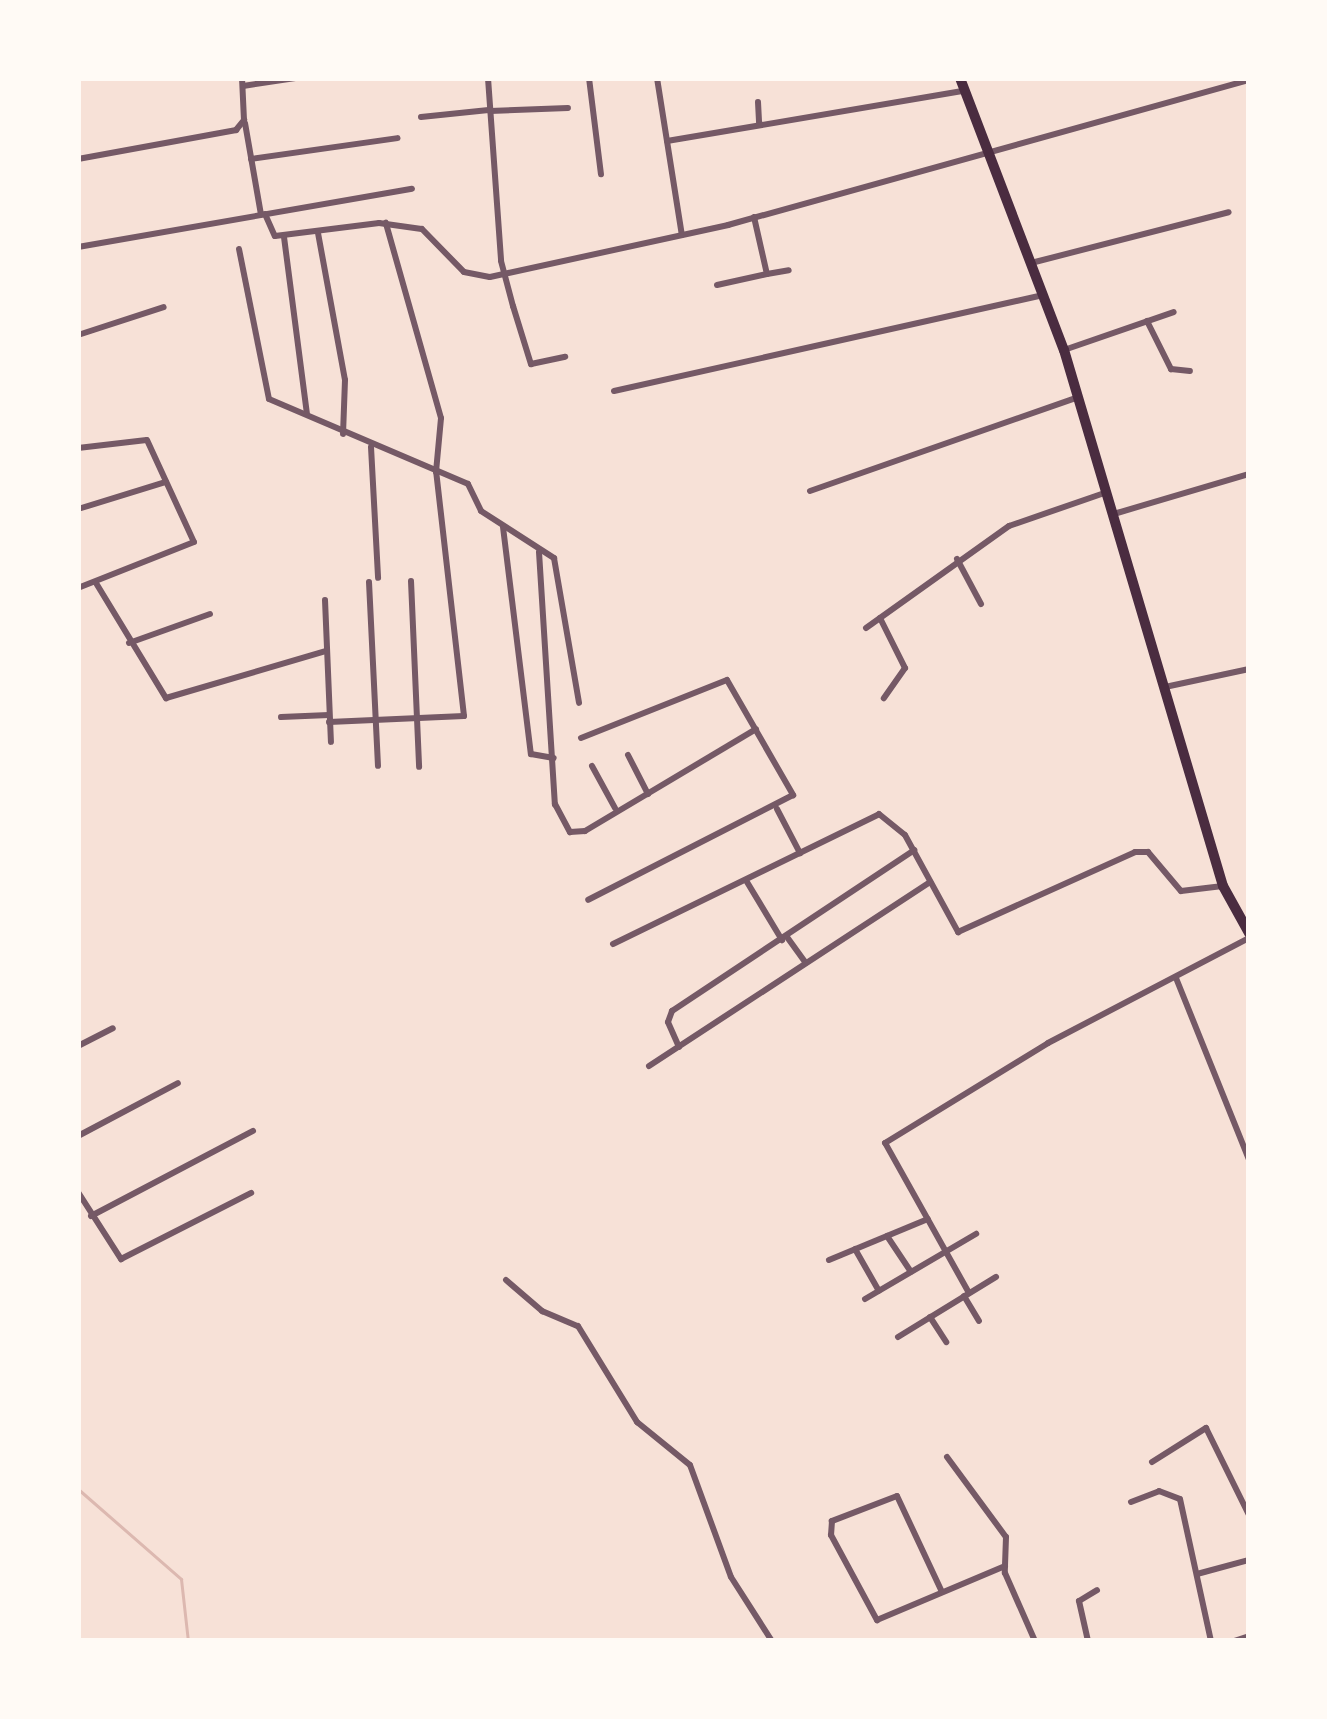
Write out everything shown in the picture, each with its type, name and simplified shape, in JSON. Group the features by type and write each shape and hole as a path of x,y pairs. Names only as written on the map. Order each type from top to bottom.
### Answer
{"highway":[{"path":"962,85 1080,397 1223,886 1248,931"}],"street":[{"path":"295,78 243,82 250,159 269,231 284,237 386,223 422,229 464,272 504,274 754,217 1249,80"},
{"path":"488,78 504,274 531,364 565,357"},
{"path":"589,78 601,174"},
{"path":"657,78 682,235"},
{"path":"667,141 962,85"},
{"path":"758,102 759,124"},
{"path":"421,117 568,108"},
{"path":"78,159 232,132 244,120"},
{"path":"250,159 398,138"},
{"path":"78,247 412,189"},
{"path":"1031,263 1229,212"},
{"path":"754,217 767,274"},
{"path":"281,717 464,716 436,472 441,418 386,223"},
{"path":"318,233 345,380 343,434"},
{"path":"284,237 307,414"},
{"path":"239,250 267,396 371,447 468,484 481,511 554,558 579,704"},
{"path":"717,285 789,270"},
{"path":"614,391 1044,295"},
{"path":"78,335 164,307"},
{"path":"1064,350 1174,311"},
{"path":"1147,321 1172,369 1190,371"},
{"path":"810,490 1080,397"},
{"path":"78,448 141,438 167,482 194,547 78,588"},
{"path":"371,447 378,766"},
{"path":"1117,513 1249,474"},
{"path":"78,509 167,482"},
{"path":"866,628 957,559 1027,518 1110,491"},
{"path":"503,527 530,754 554,758"},
{"path":"539,549 555,804 570,832 585,831 615,808 648,794 756,729"},
{"path":"957,559 981,604"},
{"path":"411,581 419,767"},
{"path":"96,583 159,694 174,699 326,651"},
{"path":"326,600 331,742"},
{"path":"129,643 210,614"},
{"path":"880,618 904,668 884,698"},
{"path":"1166,687 1249,669"},
{"path":"581,738 727,680 792,789 777,808 588,900"},
{"path":"628,755 648,794"},
{"path":"592,766 615,808"},
{"path":"777,808 800,853"},
{"path":"613,944 879,814 914,850 961,933 1135,852 1148,852 1181,891 1223,886"},
{"path":"679,1047 672,1011 914,850"},
{"path":"747,882 806,963"},
{"path":"649,1066 930,882"},
{"path":"979,1321 946,1251 884,1143 1048,1043 1176,978 1248,931"},
{"path":"1176,978 1249,1160"},
{"path":"78,1046 113,1028"},
{"path":"78,1136 178,1084"},
{"path":"91,1216 253,1131"},
{"path":"78,1192 124,1259 251,1193"},
{"path":"829,1260 928,1219"},
{"path":"865,1299 976,1234"},
{"path":"887,1236 911,1272"},
{"path":"855,1249 879,1291"},
{"path":"898,1337 996,1277"},
{"path":"506,1280 542,1311 578,1326 637,1422 690,1466 731,1577 772,1641"},
{"path":"930,1317 946,1342"},
{"path":"1152,1462 1206,1428 1236,1476 1249,1515"},
{"path":"947,1457 1000,1527 1004,1566 1035,1641"},
{"path":"1132,1502 1159,1491 1176,1495 1210,1641"},
{"path":"942,1592 897,1496 832,1521 831,1535 877,1620 1004,1566"},
{"path":"1197,1574 1249,1560"},
{"path":"1088,1641 1079,1601 1097,1590"},
{"path":"1234,1641 1249,1636"}],"waterway":[{"path":"78,1489 181,1579 188,1641"}]}
